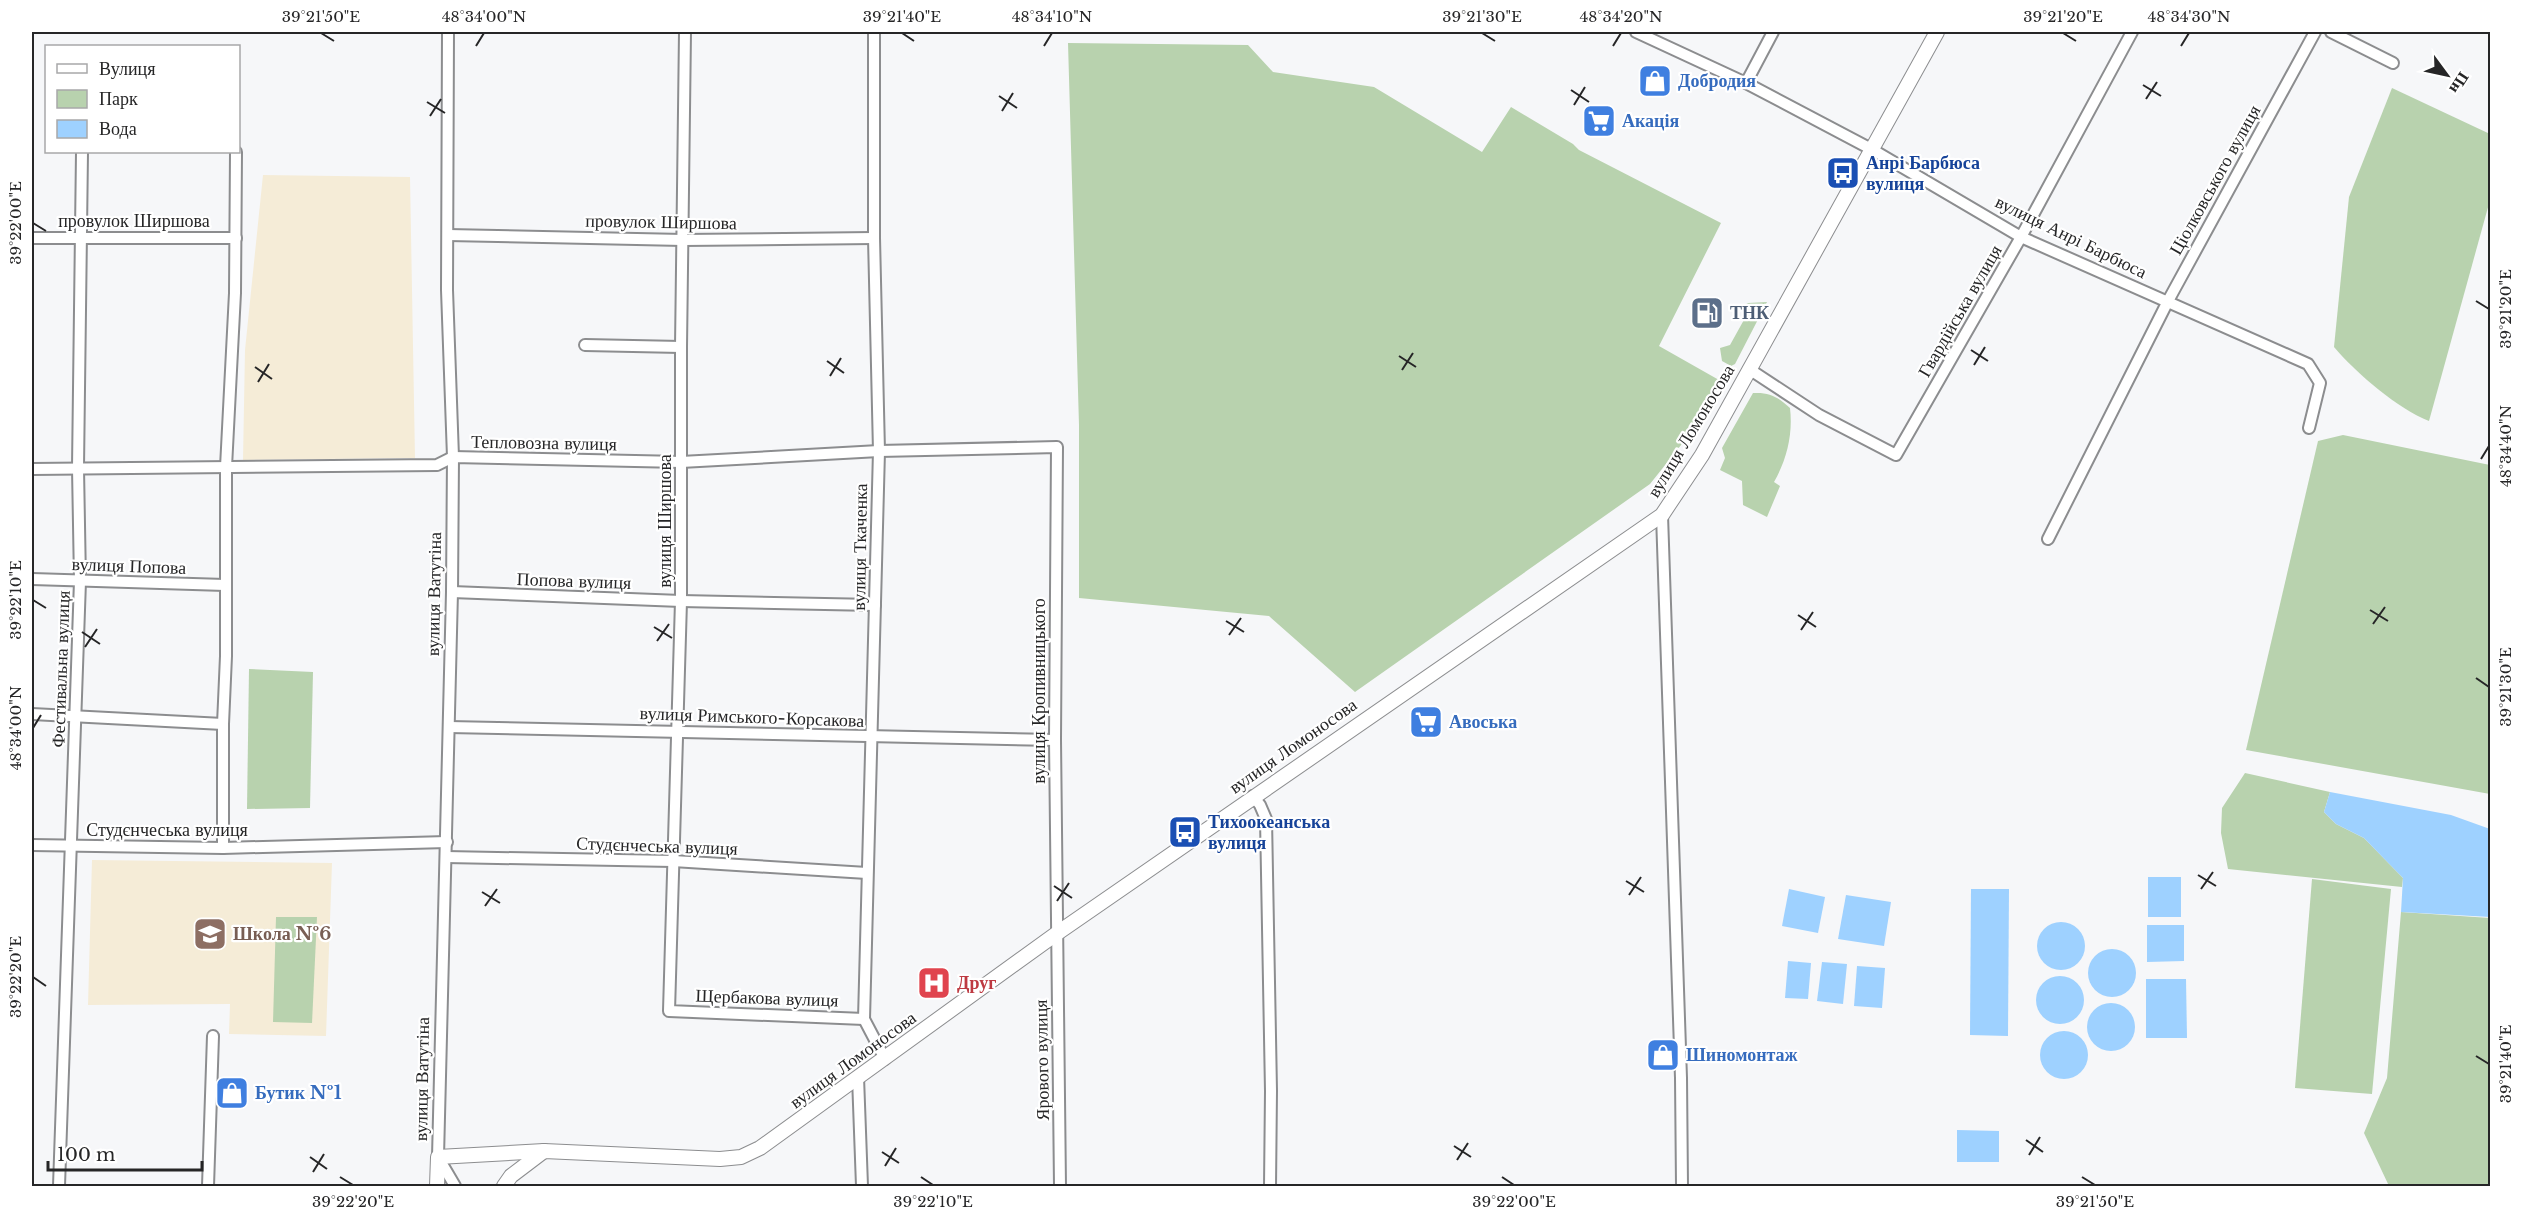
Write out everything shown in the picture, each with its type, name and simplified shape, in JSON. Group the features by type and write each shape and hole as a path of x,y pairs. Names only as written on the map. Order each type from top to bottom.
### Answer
{"main road":[{"name":"вулиця Ломоносова","path":"438,1156 544,1150 690,1159 741,1157 777,1137 1056,934 1662,515 1702,455 1937,32"},
{"path":"504,1186 512,1176 544,1150"},
{"name":"вулиця Ватутіна","path":"437,1186 438,1156"}],"street":[{"name":"вулиця Ватутіна","path":"448,32 447,290 453,457 452,592 438,1156 455,1186"},
{"name":"вулиця Ширшова","path":"669,1011 681,601 685,32"},
{"name":"вулиця Ткаченка","path":"874,32 874,238 879,451 864,1019 885,1059"},
{"name":"вулиця Анрі Барбюса","path":"1636,32 1746,83 1873,150 2021,237 2308,364 2320,383 2309,428"},
{"path":"1746,83 1773,32"},
{"name":"Гвардійська вулиця","path":"1749,369 1819,415 1896,455 2021,237 2132,32"},
{"name":"Ціолковського вулиця","path":"2048,538 2168,302 2315,32"},
{"path":"2331,32 2393,63"},
{"name":"Фестивальна вулиця","path":"60,1186 80,581 78,468 82,153"},
{"path":"223,848 226,467 236,238 236,153"},
{"name":"провулок Ширшова","path":"448,235 683,240 874,238"},
{"name":"провулок Ширшова","path":"32,238 236,238"},
{"path":"585,345 681,347"},
{"name":"Тепловозна вулиця","path":"32,469 437,465 453,457 681,462 879,451 1056,447"},
{"name":"вулиця Кропивницького","path":"1056,447 1054,740 1056,934"},
{"path":"1662,515 1681,1078 1682,1186"},
{"name":"вулиця Попова","path":"32,579 225,585"},
{"name":"Попова вулиця","path":"452,592 681,601 875,605"},
{"path":"32,714 223,724"},
{"name":"вулиця Римського-Корсакова","path":"449,727 677,731 872,738 1054,740"},
{"path":"1253,796 1266,819 1271,1091 1270,1186"},
{"name":"Студєнчеська вулиця","path":"32,845 223,848 447,842"},
{"name":"Студєнчеська вулиця","path":"446,857 673,861 867,873"},
{"name":"Ярового вулиця","path":"1056,934 1060,1186"},
{"name":"Щербакова вулиця","path":"669,1011 864,1019"},
{"path":"208,1186 213,1036"},
{"path":"858,1077 862,1186"}],"shaded area":[{"path":"263,175 410,177 415,458 243,460 245,350"},
{"name":"Школа №6","path":"92,860 332,863 326,1036 229,1034 230,1004 88,1005"}],"green space":[{"path":"1068,43 1248,45 1273,72 1374,87 1482,152 1511,107 1573,144 1579,150 1721,223 1659,346 1719,380 1689,435 1650,484 1355,692 1269,616 1079,598 1079,425"},
{"path":"2392,88 2490,134 2490,200 2429,421 2404,408 2378,389 2334,347 2349,197"},
{"path":"1767,302 1735,364 1731,366 1722,361 1720,348 1730,345 1745,318 1742,313 1743,306 1748,303"},
{"path":"1753,393 1773,396 1790,408 1791,427 1788,446 1774,482 1780,486 1767,517 1743,505 1742,481 1720,470 1725,458 1722,448"},
{"path":"2343,435 2490,465 2490,794 2246,750 2318,441"},
{"path":"249,669 313,672 310,808 247,809"},
{"path":"2245,773 2330,792 2324,812 2336,824 2364,838 2403,878 2402,887 2228,869 2221,833 2222,808"},
{"path":"2312,879 2391,889 2372,1094 2295,1088"},
{"path":"2401,912 2490,918 2490,1186 2389,1186 2364,1133 2387,1078"},
{"path":"276,917 317,917 312,1023 273,1022"}],"water":[{"path":"2330,792 2451,815 2490,829 2490,917 2401,912 2403,878 2364,838 2336,824 2324,812"},
{"path":"2148,877 2181,877 2181,917 2148,917"},
{"path":"1789,889 1825,897 1818,933 1782,926"},
{"path":"1971,889 2009,889 2008,1036 1970,1035"},
{"path":"1846,895 1891,902 1884,946 1838,939"},
{"path":"2056,922 2066,922 2081,932 2085,946 2084,955 2075,966 2066,970 2056,970 2041,960 2037,951 2037,941 2047,926"},
{"path":"2147,925 2184,925 2184,961 2147,962"},
{"path":"2107,949 2117,949 2132,959 2136,973 2135,982 2126,993 2117,997 2107,997 2092,987 2088,978 2088,968 2098,953"},
{"path":"1788,961 1811,963 1808,999 1785,998"},
{"path":"1822,962 1847,964 1843,1004 1817,1001"},
{"path":"1857,966 1885,968 1882,1008 1854,1006"},
{"path":"2055,976 2065,976 2080,986 2084,1000 2083,1009 2074,1020 2065,1024 2055,1024 2040,1014 2036,1005 2036,995 2046,980"},
{"path":"2146,979 2186,979 2187,1038 2146,1038"},
{"path":"2106,1003 2116,1003 2131,1013 2135,1027 2134,1036 2125,1047 2116,1051 2106,1051 2091,1041 2087,1032 2087,1022 2097,1007"},
{"path":"2059,1031 2069,1031 2084,1041 2088,1055 2087,1064 2078,1075 2069,1079 2059,1079 2044,1069 2040,1060 2040,1050 2050,1035"},
{"path":"1957,1130 1999,1131 1999,1162 1957,1162"}],"place":[{"name":"Добродия","path":"1655,81"},
{"name":"Акація","path":"1599,121"},
{"name":"Анрі Барбюса вулиця","path":"1843,173"},
{"name":"ТНК","path":"1707,313"},
{"name":"Авоська","path":"1426,722"},
{"name":"Тихоокеанська вулиця","path":"1185,832"},
{"name":"Школа №6","path":"210,934"},
{"name":"Друг","path":"934,983"},
{"name":"Шиномонтаж","path":"1663,1055"},
{"name":"Бутик №1","path":"232,1093"}]}
